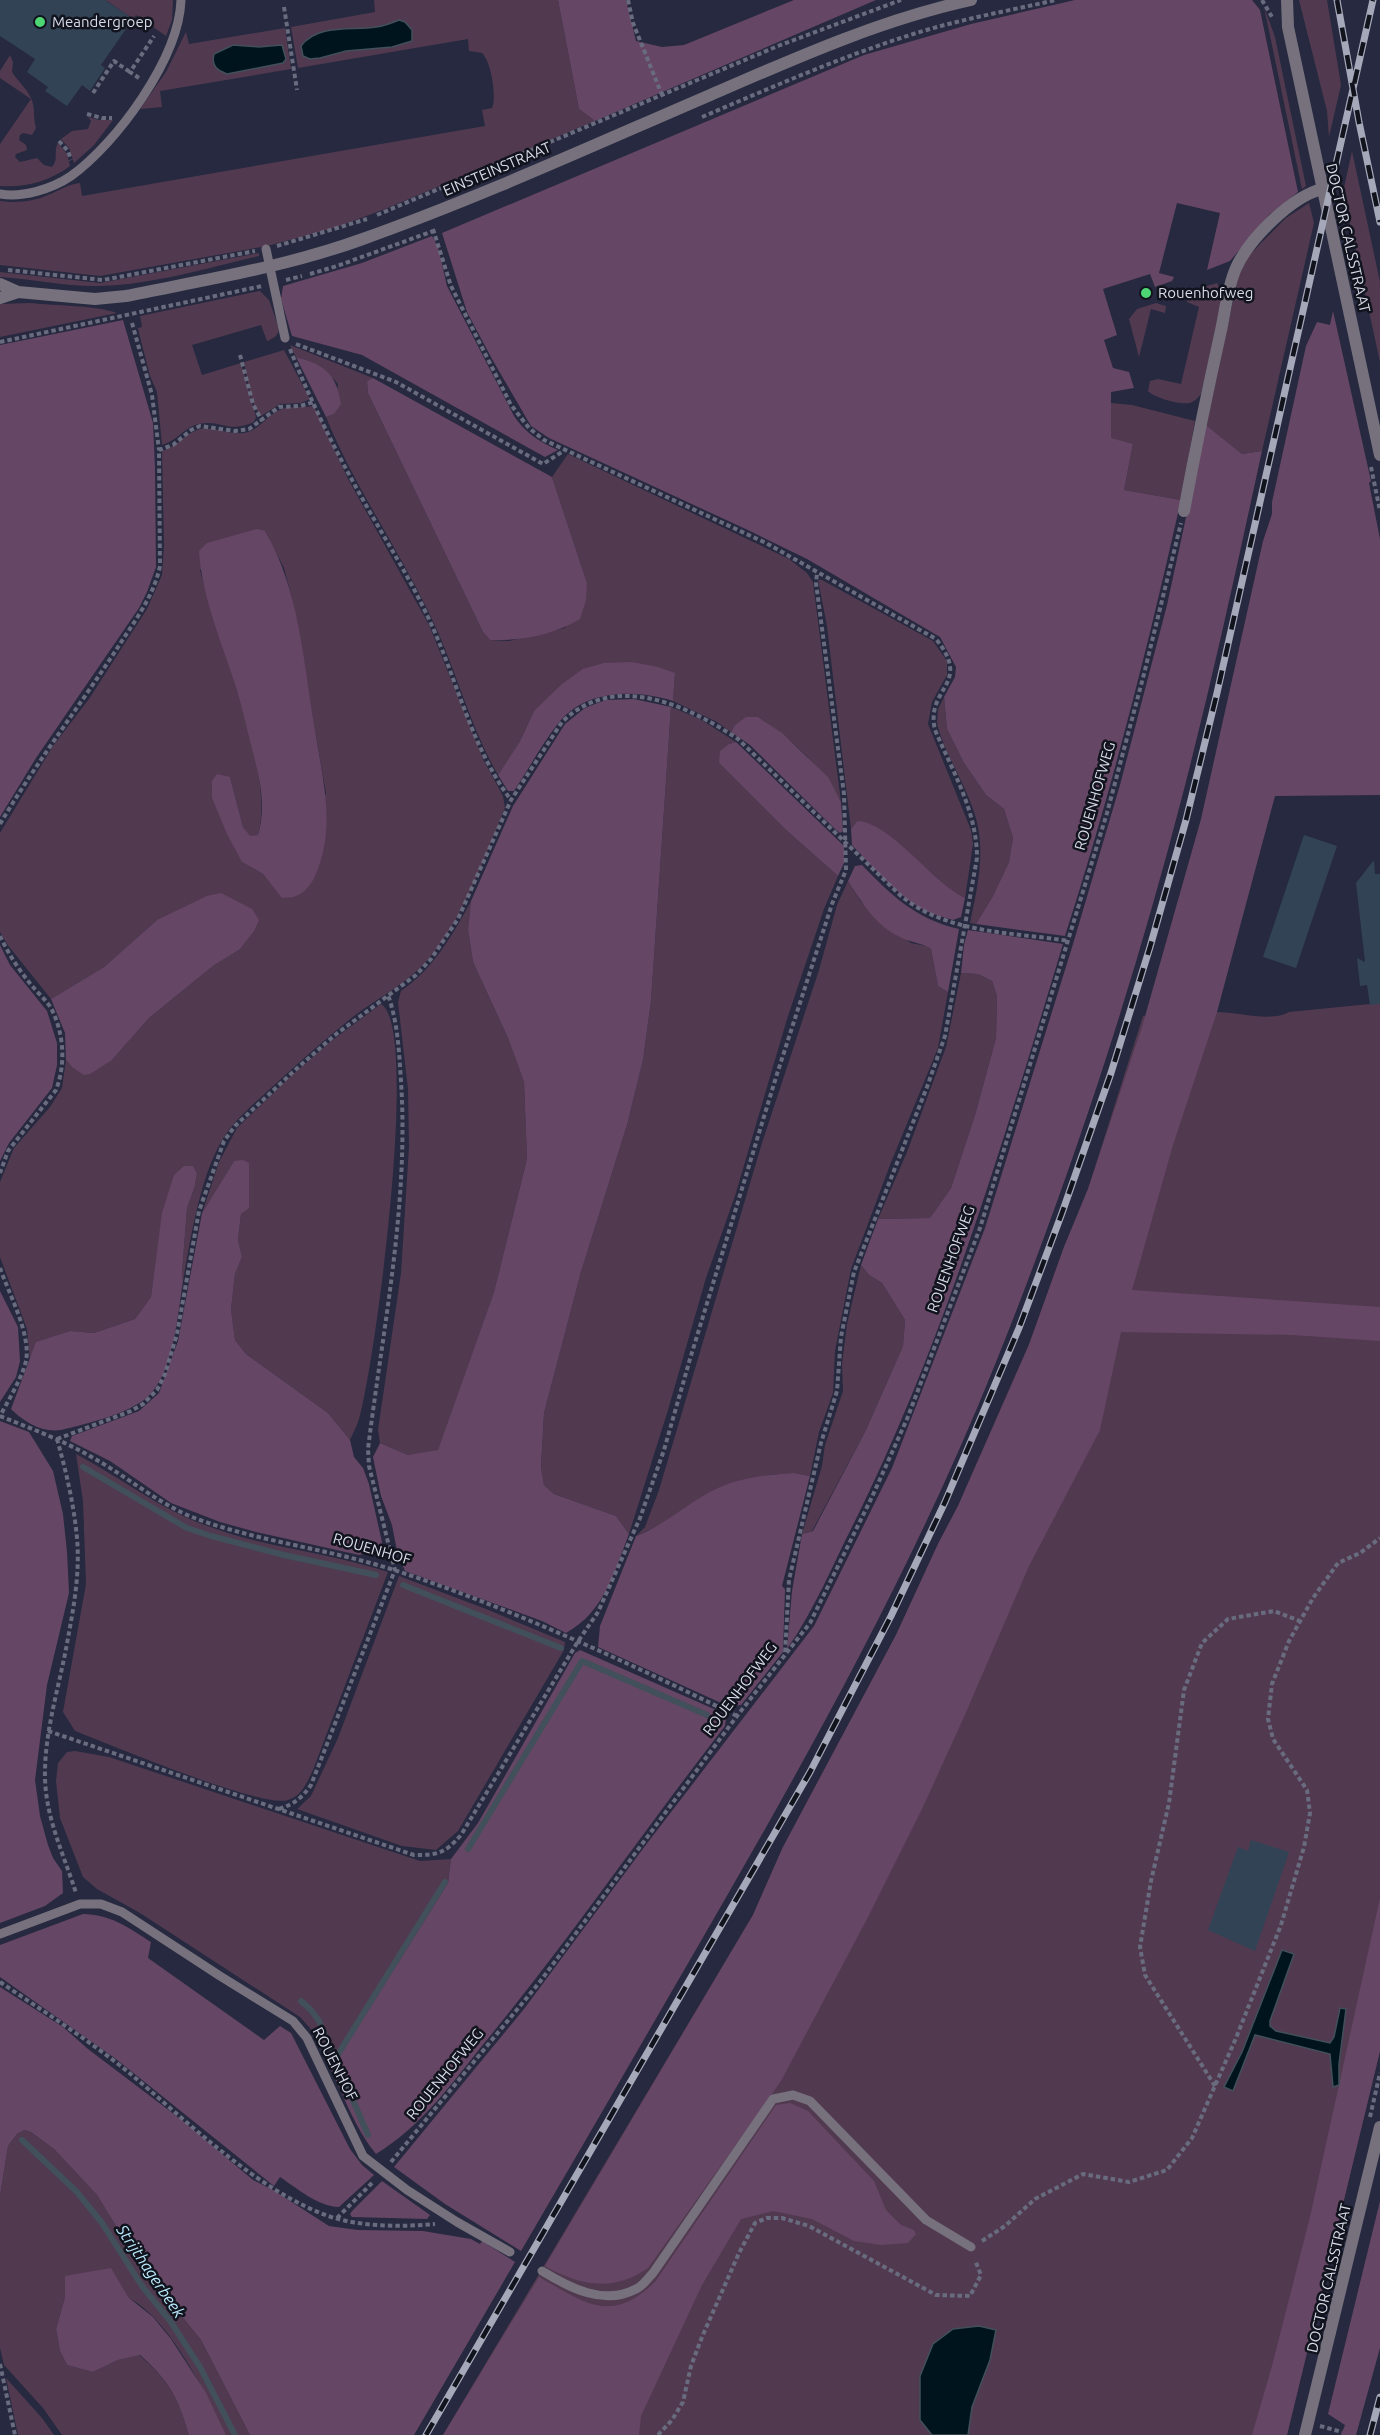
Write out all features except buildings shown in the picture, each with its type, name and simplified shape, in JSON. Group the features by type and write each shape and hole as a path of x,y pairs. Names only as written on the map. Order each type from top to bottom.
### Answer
{"street":[{"name":"EINSTEINSTRAAT","path":"0,284 18,292 96,299 126,296 269,266 368,237 877,27 971,0"},
{"name":"DOCTOR CALSSTRAAT","path":"1276,0 1288,27"},
{"name":"DOCTOR CALSSTRAAT","path":"1287,0 1288,27 1380,455"},
{"path":"1184,511 1202,414 1235,270 1253,243 1281,213 1296,200 1310,192 1322,189"},
{"name":"EINSTEINSTRAAT","path":"0,298 18,292"},
{"name":"DOCTOR CALSSTRAAT","path":"1307,2429 1380,2127"}],"lane":[{"path":"0,194 28,193 68,178 88,162 139,102 170,49 178,26 181,0"},
{"path":"266,249 285,338"},
{"name":"ROUENHOF","path":"0,1934 80,1904 101,1904 122,1912 293,2021 307,2038 363,2156 458,2222 510,2252"},
{"path":"542,2271 562,2283 590,2293 612,2297 638,2289 653,2273 773,2098 793,2095 810,2101 926,2220 971,2247"}],"path":[{"path":"628,0 637,34 669,113"},
{"name":"EINSTEINSTRAAT","path":"0,269 103,280 266,249 338,229 377,215 796,39 901,0"},
{"path":"698,119 808,72 904,37 965,20 1056,0"},
{"path":"284,7 297,90"},
{"path":"130,72 154,36"},
{"path":"93,93 114,62 149,85"},
{"path":"445,227 434,231 451,286 512,405 529,428 544,440 766,543 936,639 951,661 950,680 934,709 933,720 938,738 969,809 977,841 977,858 945,1036 854,1272 841,1337 837,1391 821,1443 789,1580 785,1655"},
{"path":"0,342 273,284"},
{"path":"0,824 144,607 157,580 160,566 159,450 152,396 132,323"},
{"path":"511,800 496,781 443,649 425,611 361,497 286,340 396,382 543,464 566,450"},
{"path":"240,355 253,404 262,421"},
{"path":"159,450 172,445 200,426 235,431 249,429 279,407 300,406 314,402"},
{"name":"ROUENHOFWEG","path":"337,2218 383,2172 539,1983 737,1716 810,1623 872,1497 907,1419 980,1228 1069,941 1144,674 1184,511"},
{"path":"48,1731 414,1855 435,1855 449,1849 461,1835 598,1612 640,1518 664,1450 777,1074 832,904 846,870 844,794 816,583 817,573"},
{"path":"80,1904 48,1808 45,1780 48,1731 68,1640 76,1585 77,1539 67,1475 57,1439 131,1411 143,1404 157,1390 165,1374 177,1334 199,1211 224,1141 235,1126 334,1035 416,975 431,959 458,919 511,800 562,722 587,703 623,696 647,698 697,714 738,739 914,907 929,916 964,926 1069,941"},
{"path":"0,936 7,951 31,986 51,1010 63,1051 60,1080 56,1090 48,1103 8,1150 0,1173"},
{"path":"278,1809 292,1805 303,1797 312,1785 395,1570 373,1484 368,1449 390,1305 403,1140 395,1014 388,995"},
{"path":"0,1268 24,1331 26,1362 0,1416"},
{"name":"ROUENHOF","path":"0,1416 57,1439 94,1458 171,1507 195,1518 234,1530 344,1555 395,1570 508,1613 737,1716"},
{"path":"658,2435 672,2420 683,2402 691,2366 702,2337 739,2253 755,2223 767,2218 782,2218 808,2226 868,2256 936,2295 970,2296 981,2275 971,2247 1005,2226 1035,2199 1083,2174 1129,2182 1167,2170 1192,2138 1216,2087 1281,1925 1304,1847 1310,1813 1307,1791 1273,1739 1268,1719 1272,1684 1288,1641 1338,1563 1380,1539"},
{"path":"1216,2087 1188,2047 1145,1975 1140,1947 1168,1803 1184,1690 1202,1642 1227,1619 1274,1611 1300,1621"},
{"path":"0,1982 68,2027 125,2070 225,2153 273,2187 311,2208 337,2218 367,2224 425,2225 458,2222"},
{"path":"0,2364 15,2435"},
{"path":"1307,2429 1342,2432"}],"shaded area":[{"path":"99,0 173,0 172,20 166,36 136,15 133,19 107,1"},
{"path":"374,0 558,0 579,109 595,121 385,209 334,228 267,246 100,276 0,265 0,201 30,201 80,183 82,196 485,126 482,110 492,108 494,96 492,79 488,63 482,53 469,51 468,39 298,68 291,27 375,12"},
{"path":"558,0 626,0 636,41 662,47 684,45 794,0 876,0 595,121 579,109"},
{"path":"1075,0 1252,0 1260,10 1298,192 1269,215 1230,261 1207,270 1220,213 1177,203 1159,273 1174,277 1172,281 1155,287 1150,274 1103,289 1117,335 1104,340 1113,368 1129,372 1134,388 1111,392 1111,438 1133,444 1124,490 1181,500 1128,720 1065,936 976,924 993,896 1009,862 1013,838 1004,809 986,795 964,763 947,729 944,697 955,677 956,667 940,637 807,559 549,438 531,426 467,312 442,233 864,55 971,24"},
{"path":"1299,0 1327,0 1341,85 1329,137 1327,111"},
{"path":"1264,7 1275,37 1306,186 1302,189"},
{"path":"285,28 291,69 160,91 162,107 140,109 166,72 186,32 189,44"},
{"path":"10,55 13,62 12,72 32,99 36,128 32,135 23,133 20,135 19,140 26,145 27,150 16,154 15,157 20,162 37,158 44,165 52,167 58,143 67,154 70,166 54,176 37,182 19,186 0,186 0,144 31,99 0,78 0,71"},
{"path":"88,117 113,120 94,145 74,163 69,148 61,139 72,131 88,129 91,121"},
{"path":"1352,151 1380,282 1380,362 1343,192"},
{"path":"1309,203 1314,223 1262,451 1242,454 1206,425 1238,278 1247,258 1261,243 1286,218"},
{"path":"432,236 438,247 447,286 514,416 533,436 558,450 545,457 362,355 292,336 281,299 283,286 362,263"},
{"path":"259,253 259,256 181,275 121,285 76,285 0,277 0,272 100,283"},
{"path":"1217,283 1224,295 1201,394 1190,403 1180,403 1151,394 1148,391 1150,381 1158,379 1181,384 1199,307 1187,302 1195,291"},
{"path":"260,291 269,300 279,328 273,338 267,341 261,325 192,345 202,375 241,363 256,417 254,422 237,427 213,423 199,424 162,445 157,392 150,376 138,328 142,327 140,316"},
{"path":"30,303 86,307 117,313 0,337 0,304"},
{"path":"1156,303 1166,306 1165,313 1151,309 1139,357 1129,319 1137,309"},
{"path":"1333,311 1371,481 1369,483 1380,539 1380,795 1275,796 1217,1012 1173,1145 1132,1290 1380,1307 1380,1341 1293,1335 1121,1332 1100,1430 1029,1566 922,1809 781,2081 648,2268 622,2281 597,2284 558,2273 545,2266 753,1915 783,1847 896,1635 958,1506 1029,1345 1064,1247 1088,1189 1142,1027 1201,819 1263,541 1272,514 1272,502 1306,346 1317,322 1330,325"},
{"path":"123,320 153,423 156,567 139,608 36,758 0,817 0,345"},
{"path":"290,345 373,378 367,381 368,393 483,632 490,640 509,641 565,628 587,583 552,477 568,454 789,559 807,573 813,582 841,802 824,776 805,754 758,717 735,725 731,732 717,722 673,701 675,673 534,711 520,741 498,775 479,736 430,615 350,468 326,417 334,414 338,384 320,367 296,357"},
{"path":"284,350 310,399 301,403 280,404 261,416 251,398 244,362"},
{"path":"296,357 322,367 332,378 341,404 334,414 326,417"},
{"path":"373,378 552,477 587,583 586,600 580,619 548,633 525,638 490,640 483,632 368,393 367,381"},
{"path":"1111,403 1132,405 1195,421 1181,500 1124,490 1133,444 1111,439"},
{"path":"314,406 347,477 429,625 484,761 503,796 505,808 470,892 448,933 435,951 412,975 354,1016 301,1060 234,1123 224,1137 203,1188 183,1281 187,1208 197,1173 193,1166 159,1240 151,1297 135,1319 94,1333 70,1331 37,1342 30,1361 27,1329 0,1257 0,1182 14,1148 50,1107 62,1088 66,1060 72,1067 112,1060 149,1018 213,966 239,950 157,920 104,967 51,999 0,932 0,833 53,746 89,699 147,609 162,575 164,545 162,451 197,430 249,432 282,409","holes":["265,531 284,568 291,595 326,793 283,898 263,874 242,862 230,777 243,827 250,837 258,835 261,813 256,759 200,570"]},
{"path":"1206,425 1242,454 1262,451 1204,711 1163,869 1097,1085 1022,1297 962,1443 928,1518 816,1738 521,2251 445,2204 394,2167 524,2009 645,1846 814,1626 892,1468 985,1228 1073,944 1120,785 1167,605"},
{"path":"257,529 265,531 276,553 293,600 303,650 325,796 326,833 323,851 310,885 304,892 294,897 282,898 263,874 242,862 212,798 212,781 217,774 230,777 243,827 250,836 258,835 262,812 259,779 238,694 208,603 199,551 207,543"},
{"path":"818,580 822,580 933,641 947,661 947,675 932,702 928,724 971,830 973,844 965,898 952,891 902,847 857,821 851,829 827,626"},
{"path":"632,662 675,673 673,701 626,694 595,698 581,704 557,725 514,791 508,791 498,775 520,741 534,711 562,684 583,669 604,663"},
{"path":"944,697 947,729 964,763 986,795 1004,809 1013,838 1009,862 993,896 976,924 970,923 980,866 980,838 973,809 937,724 938,709"},
{"path":"634,699 671,707 651,1001 643,1060 627,1125 581,1272 544,1413 541,1468 544,1485 554,1494 616,1516 629,1534 599,1603 579,1624 566,1633 542,1621 405,1571 381,1496 373,1457 380,1443 408,1455 438,1450 494,1292 527,1159 524,1082 508,1038 473,962 468,929 471,901 513,806 565,724 585,708 606,700"},
{"path":"671,707 700,719 736,742 729,744 719,763 785,829 838,876 824,909 787,1019 735,1196 706,1278 629,1534 616,1516 554,1494 544,1485 541,1469 544,1413 581,1272 627,1125 643,1060 651,1001"},
{"path":"746,717 758,717 782,733 828,777 841,802 843,831 840,833 836,830 750,745 731,732 735,725"},
{"path":"736,742 844,846 844,863 838,876 785,829 719,763 720,751"},
{"path":"857,821 870,824 883,831 952,890 965,898 961,917 953,920 929,912 896,890 852,845 851,829"},
{"path":"862,865 884,887 917,913 959,929 948,992 938,986 931,949 904,939 884,927 870,913 848,881 855,866"},
{"path":"848,881 861,902 911,943 931,949 938,986 948,992 938,1048 890,1165 851,1269 835,1351 833,1393 819,1432 810,1476 794,1473 768,1475 636,1536 645,1527 659,1490 762,1143 819,970 837,905"},
{"path":"221,893 252,909 259,920 254,931 239,950 213,966 149,1018 112,1060 90,1074 84,1075 72,1067 66,1060 65,1033 51,999 104,967 157,920 207,896"},
{"path":"471,901 468,929 473,962 508,1038 524,1082 527,1159 494,1292 438,1451 408,1455 380,1443 378,1430 401,1273 409,1147 408,1089 398,1002 401,991 423,972 441,950"},
{"path":"968,930 1063,944 971,1237 918,1381 855,1521 815,1602 787,1649 792,1591 802,1534 813,1531 866,1430 903,1346 905,1320 882,1283 869,1275 861,1265 878,1219 930,1218 951,1188 975,1115 996,1038 997,996 992,981 978,974 961,973"},
{"path":"0,945 10,965 47,1011 57,1043 57,1065 52,1088 9,1143 0,1161"},
{"path":"961,973 978,974 992,981 997,996 996,1038 975,1115 951,1188 930,1218 878,1219 907,1152 946,1047"},
{"path":"1380,1003 1380,2051 1287,2435 443,2435 753,1915 783,1847 896,1635 958,1506 1029,1344 1088,1189 1143,1016 1223,1012 1272,1017 1289,1012"},
{"path":"381,1004 392,1027 397,1072 396,1133 391,1202 374,1336 359,1419 350,1440 328,1413 246,1354 235,1340 231,1309 235,1274 242,1257 238,1240 241,1214 249,1207 249,1163 234,1161 202,1213 219,1162 237,1128 330,1042"},
{"path":"243,1160 249,1163 249,1208 241,1214 238,1240 242,1257 235,1274 231,1309 235,1340 246,1354 328,1413 350,1440 354,1457 363,1468 369,1484 382,1542 381,1547 375,1552 359,1555 220,1522 171,1503 110,1461 70,1441 72,1436 139,1411 159,1393 178,1341 202,1213 234,1161"},
{"path":"184,1166 193,1166 197,1173 187,1208 183,1281 177,1323 166,1367 160,1380 153,1391 136,1405 97,1421 61,1430 47,1430 28,1422 11,1409 36,1342 70,1331 94,1333 135,1319 151,1297 162,1213 174,1175"},
{"path":"861,1265 869,1275 882,1283 905,1320 903,1346 866,1430 812,1531 802,1534 822,1466 825,1445 843,1391 842,1364 847,1324"},
{"path":"0,1291 18,1327 20,1361 16,1377 0,1402"},
{"path":"0,1421 29,1432 53,1471 63,1514 69,1593 47,1685 35,1780 40,1816 48,1845 62,1871 63,1893 45,1906 0,1923"},
{"path":"76,1454 171,1510 205,1525 250,1539 342,1559 388,1572 313,1770 304,1788 293,1798 273,1800 249,1795 184,1774 75,1731 63,1712 86,1584 83,1501"},
{"path":"794,1473 810,1476 782,1586 785,1589 783,1652 741,1705 730,1707 598,1647 600,1626 636,1536 655,1527 699,1498 728,1484 750,1478"},
{"path":"399,1576 565,1642 564,1650 458,1831 436,1850 402,1846 297,1809 311,1796 338,1738"},
{"path":"580,1650 723,1713 726,1718 725,1726 547,1963 449,2088 408,2130 376,2154 357,2125 331,2070 448,1883 451,1859 478,1823 575,1653"},
{"path":"75,1751 109,1757 420,1861 451,1859 448,1883 331,2070 310,2028 300,2017 140,1913 97,1889 83,1877 60,1818 56,1781 58,1763 67,1752"},
{"path":"1380,1898 1380,2051 1287,2435 1252,2435 1310,2217"},
{"path":"83,1914 111,1919 151,1942 148,1958 264,2040 280,2026 291,2033 350,2149 362,2165 374,2175 339,2207 315,2200 280,2177 274,2186 116,2059 0,1977 0,1945"},
{"path":"0,1987 63,2027 88,2049 183,2121 253,2180 273,2190 329,2226 358,2230 423,2231 471,2239 480,2244 482,2241 515,2262 414,2435 250,2435 201,2340 138,2262 97,2195 54,2149 31,2132 24,2130 17,2134 8,2146 0,2196"},
{"path":"790,2103 808,2111 874,2181 886,2210 901,2225 914,2230 916,2234 908,2243 881,2245 854,2241 812,2219 773,2211 741,2219 702,2285 641,2416 639,2435 443,2435 539,2277 570,2295 598,2305 611,2306 625,2303 639,2295 655,2282 776,2105"},
{"path":"24,2130 31,2132 54,2149 97,2195 138,2262 201,2340 250,2435 226,2435 197,2379 172,2339 142,2307 113,2290 65,2277 65,2297 56,2329 60,2351 67,2365 93,2372 118,2360 139,2355 158,2373 171,2390 181,2410 189,2435 62,2435 43,2408 4,2365 0,2348 0,2196 8,2146 17,2134"},
{"path":"382,2181 430,2215 427,2219 352,2217 350,2214 353,2210"},
{"path":"1380,2201 1380,2348 1356,2435 1341,2435 1345,2425 1328,2414"},
{"path":"111,2268 128,2297 153,2317 171,2339 206,2393 226,2435 189,2435 181,2410 171,2390 140,2355 118,2360 93,2372 67,2365 60,2351 56,2329 65,2297 65,2276"},
{"path":"6,2378 42,2418 54,2435 18,2435"}],"water":[{"path":"399,20 405,22 412,30 412,41 392,47 346,51 320,58 310,59 303,56 301,46 317,34 336,29 379,27"},
{"path":"233,45 259,47 282,45 286,59 283,63 227,74 216,67 213,62 214,54"},
{"path":"1282,1950 1294,1954 1270,2026 1276,2031 1330,2043 1334,2037 1340,2008 1346,2009 1339,2064 1339,2085 1333,2087 1330,2054 1255,2035 1233,2091 1224,2087 1242,2052"},
{"path":"979,2326 996,2330 990,2360 972,2407 968,2435 932,2435 920,2420 920,2376 933,2344 953,2329"}],"waterway":[{"path":"83,1467 187,1528 284,1555 376,1575"},
{"path":"403,1585 561,1648"},
{"path":"468,1849 582,1661 707,1715"},
{"path":"335,2059 445,1882"},
{"path":"301,2001 319,2021 368,2135"},
{"name":"Strijthagerbeek","path":"22,2140 77,2192 102,2223 142,2286 171,2322 200,2367 235,2435"}],"railway":[{"path":"1337,0 1380,222"},
{"path":"426,2435 810,1772 891,1616 945,1502 1019,1328 1111,1073 1186,820 1217,693 1373,0"},
{"path":"1370,2435 1380,2397"}],"place":[{"name":"Meandergroep","path":"40,22"},
{"name":"Rouenhofweg","path":"1146,293"}]}
